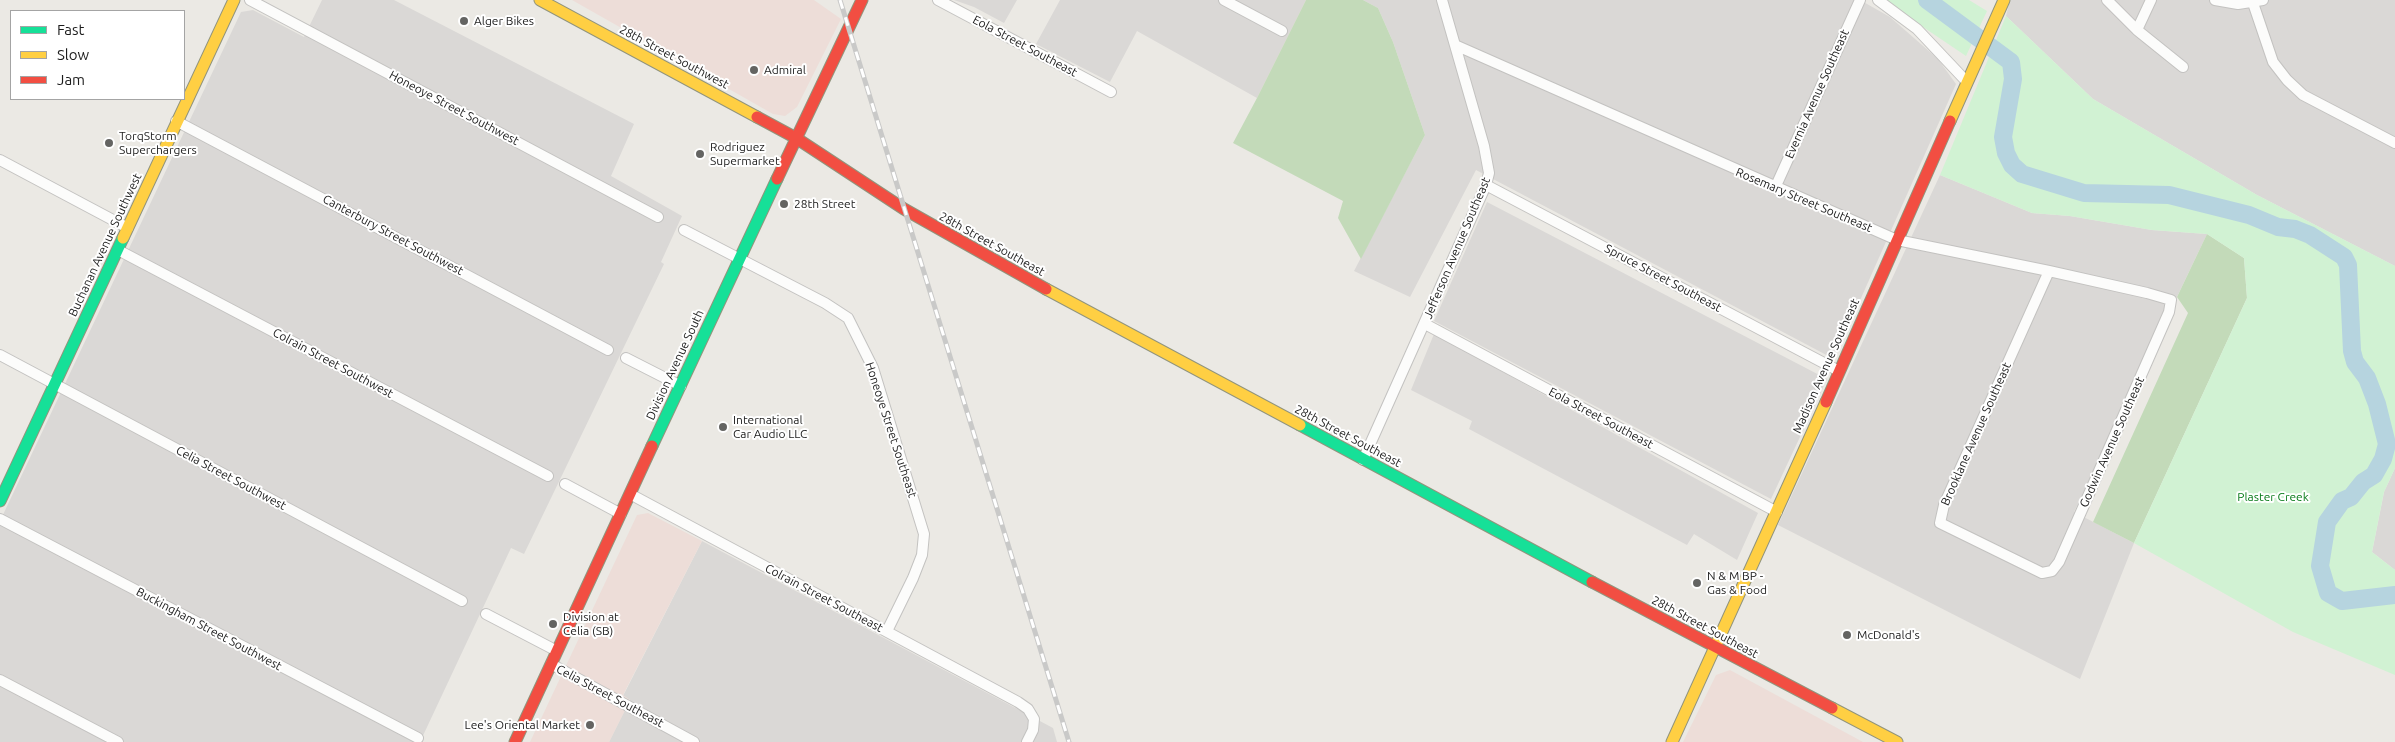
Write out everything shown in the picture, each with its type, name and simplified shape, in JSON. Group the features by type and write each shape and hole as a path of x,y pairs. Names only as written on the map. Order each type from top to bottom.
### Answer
{"main road":[{"name":"Buchanan Avenue Southwest","path":"0,501 56,385 176,121 234,0"},
{"name":"28th Street Southwest","path":"540,0 796,138"},
{"name":"Division Avenue South","path":"515,742 738,259 862,0"},
{"name":"Madison Avenue Southeast","path":"1672,742 1777,512 2004,0"},
{"name":"28th Street Southeast","path":"796,138 904,209 962,244 1715,648 1897,742"}],"street":[{"name":"Honeoye Street Southwest","path":"250,0 658,217"},
{"name":"Eola Street Southeast","path":"938,0 1111,92"},
{"path":"1224,0 1282,31"},
{"name":"Jefferson Avenue Southeast","path":"1364,460 1486,185 1489,173 1484,146 1442,0"},
{"name":"Evernia Avenue Southeast","path":"1775,188 1860,0"},
{"path":"1878,0 1917,29 1968,82"},
{"path":"2107,0 2137,30 2182,67"},
{"path":"2137,30 2151,0"},
{"path":"2215,0 2238,4 2258,1 2271,56 2287,80 2303,95 2395,144"},
{"name":"Rosemary Street Southeast","path":"1455,45 1775,188 1897,240 2049,271 2171,300"},
{"name":"Canterbury Street Southwest","path":"176,121 608,350"},
{"path":"0,160 128,228"},
{"name":"Spruce Street Southeast","path":"1486,185 1839,371"},
{"path":"684,230 738,259"},
{"name":"Colrain Street Southwest","path":"118,250 548,476"},
{"name":"Honeoye Street Southeast","path":"738,259 825,303 848,318 872,368 924,534 919,563 887,631"},
{"name":"Brooklane Avenue Southeast","path":"2042,573 1940,523 1944,505 2049,271"},
{"name":"Godwin Avenue Southeast","path":"2042,573 2052,571 2060,562 2170,312 2171,300"},
{"name":"Eola Street Southeast","path":"1424,324 1777,512"},
{"name":"Celia Street Southwest","path":"0,355 462,601"},
{"path":"626,358 681,386"},
{"path":"565,484 621,514"},
{"name":"Colrain Street Southeast","path":"630,494 1018,702 1028,709 1034,719 1033,730 1027,742"},
{"name":"Buckingham Street Southwest","path":"0,519 418,738"},
{"path":"486,614 557,651"},
{"name":"Celia Street Southeast","path":"551,664 694,742"},
{"path":"0,680 118,742"}],"shaded area":[{"path":"322,0 394,0 634,124 611,176 682,216 661,262 664,264 524,554 511,548 420,742 0,742 0,521 241,12 253,10 304,37"},
{"path":"572,0 814,0 841,19 797,107 785,116 773,114"},
{"path":"954,0 1017,0 1004,23 974,7"},
{"path":"1060,0 1306,0 1257,98 1137,31 1110,82 1036,44"},
{"path":"1363,0 1860,0 1890,17 1938,59 1956,84 1834,359 1476,170 1410,297 1354,271 1425,135 1393,42 1378,8"},
{"path":"2010,0 2395,0 2395,266 2257,195 2093,99 2006,16"},
{"path":"1940,175 2032,213 2070,216 2152,230 2207,234 2074,512 2134,543 2080,679 1778,525"},
{"path":"1487,202 1827,379 1771,499 1434,321"},
{"path":"1434,334 1758,513 1737,560 1694,534 1687,545 1469,429 1472,421 1411,390"},
{"path":"2395,468 2395,570 2372,552 2384,492"},
{"path":"648,513 702,541 623,695 630,700 609,742 530,742 637,515"},
{"path":"702,541 1053,728 1057,742 609,742 630,700 623,696"},
{"path":"1730,670 1863,742 1683,742 1716,675"}],"green space":[{"path":"1306,0 1363,0 1378,8 1393,42 1425,135 1361,259 1338,218 1343,201 1233,143"},
{"path":"1883,0 1969,0 1987,11 1966,56"},
{"name":"Plaster Creek","path":"2006,16 2093,99 2257,195 2395,266 2395,468 2384,492 2372,552 2395,570 2395,675 2293,632 2134,543 2247,298 2244,258 2207,234 2152,230 2070,216 2032,213 1940,175"},
{"path":"2207,234 2244,258 2247,298 2134,543 2093,522 2188,313 2177,297"}],"waterway":[{"name":"Plaster Creek","path":"1927,0 2011,62 2013,79 2003,137 2006,153 2012,165 2022,174 2084,193 2169,195 2249,215 2278,227 2295,229 2310,235 2344,257 2348,265 2352,351 2355,362 2367,378 2377,404 2387,444 2383,459 2374,475 2363,482 2351,497 2342,501 2327,522 2320,566 2328,593 2342,601 2395,595"}],"railway":[{"path":"840,0 1069,742"}],"traffic: fast":[{"path":"652,446 777,179"},
{"path":"0,501 123,238"},
{"path":"1300,425 1592,582"}],"traffic: slow":[{"path":"123,238 234,0"},
{"path":"540,0 757,117"},
{"path":"1950,121 2004,0"},
{"path":"1046,289 1300,425"},
{"path":"1672,742 1826,402"},
{"path":"1832,708 1897,742"}],"traffic: jam":[{"path":"777,179 862,0"},
{"path":"757,117 796,138 904,209 1046,289"},
{"path":"1826,402 1950,121"},
{"path":"515,742 652,446"},
{"path":"1592,582 1832,708"}],"place":[{"name":"Alger Bikes","path":"464,21"},
{"name":"Admiral","path":"754,70"},
{"name":"TorqStorm Superchargers","path":"109,143"},
{"name":"Rodriguez Supermarket","path":"700,154"},
{"name":"28th Street","path":"784,204"},
{"name":"International Car Audio LLC","path":"723,427"},
{"name":"N & M BP - Gas & Food","path":"1697,583"},
{"name":"Division at Celia (SB)","path":"553,624"},
{"name":"McDonald's","path":"1847,635"},
{"name":"Lee's Oriental Market","path":"590,725"}]}
